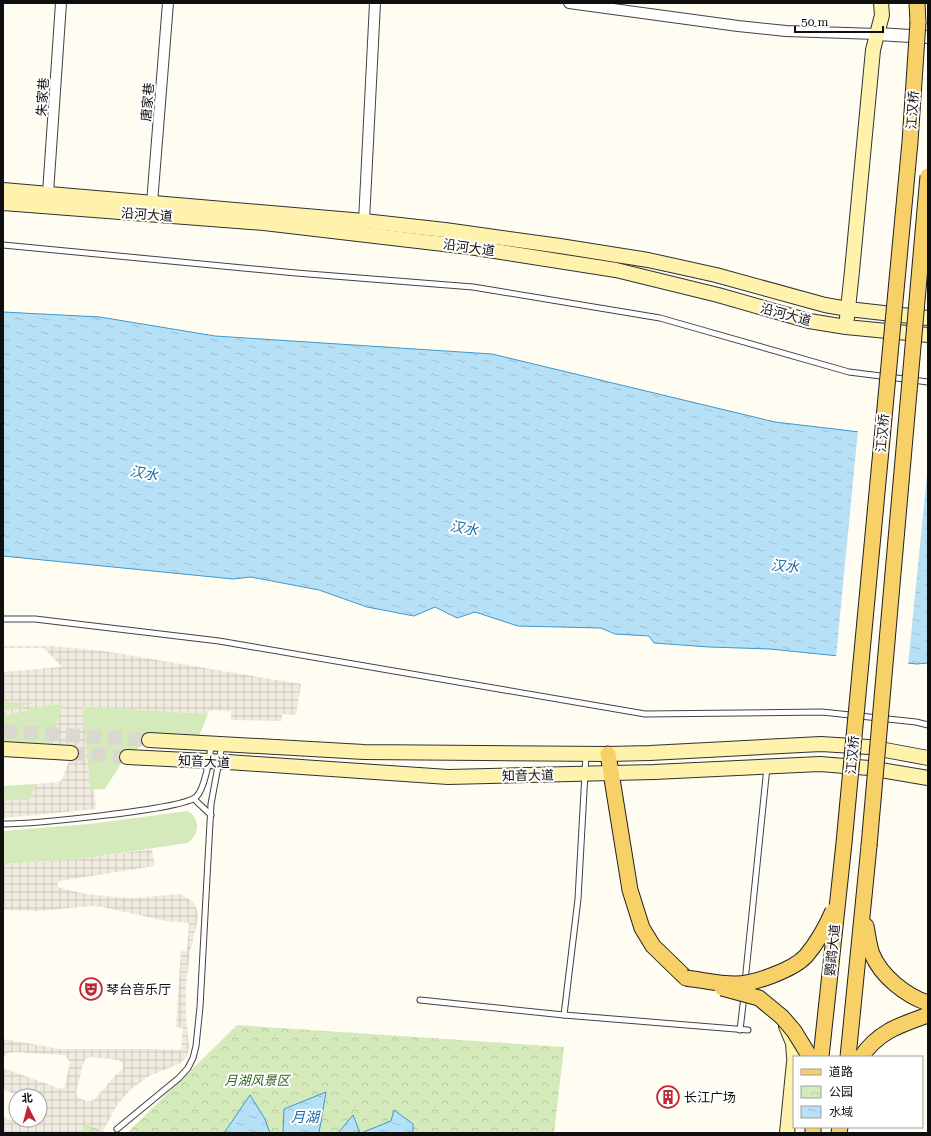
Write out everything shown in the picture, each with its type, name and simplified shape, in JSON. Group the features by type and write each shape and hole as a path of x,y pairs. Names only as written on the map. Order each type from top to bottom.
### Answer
{"main road":[{"path":"846,327 872,50 882,15 882,3"},
{"name":"江汉桥","path":"844,843 909,150 918,3"},
{"name":"江汉桥","path":"869,846 928,176"},
{"name":"沿河大道","path":"3,190 364,221 445,230 648,260 716,275 848,310 928,318"},
{"name":"沿河大道","path":"3,203 264,223 469,247 616,270 718,295 809,321 846,327 928,335"},
{"name":"知音大道","path":"149,740 364,752 586,754 821,744 869,747 928,758"},
{"path":"3,749 71,753"},
{"path":"608,754 630,890 642,928 653,946 686,978 759,998 782,1017 794,1030 809,1056"},
{"name":"知音大道","path":"127,757 214,761 448,777 585,774 820,764 869,768 928,778"},
{"name":"鹦鹉大道","path":"821,1056 844,843"},
{"name":"鹦鹉大道","path":"848,1056 869,846"},
{"path":"686,978 736,984 762,979 783,971 805,957 829,921 837,901"},
{"path":"864,902 868,939 872,955 881,969 897,987 917,1000 928,1003"},
{"path":"862,1056 870,1045 890,1030 928,1015"},
{"path":"782,1017 793,1043 794,1056"},
{"path":"787,1133 793,1072"}],"street":[{"name":"朱家巷","path":"48,194 61,3"},
{"name":"唐家巷","path":"152,203 168,3"},
{"path":"364,221 375,3"},
{"path":"569,3 786,31 928,37"}],"lane":[{"path":"3,245 296,273 473,287 660,318 849,372 928,382"},
{"path":"3,618 35,619 219,641 645,714 822,712 916,722 928,725"},
{"path":"117,1129 179,1078 188,1068 193,1058 196,1046 200,1007 210,816 214,761 217,744"},
{"path":"3,824 26,823 136,811 186,802 194,799 200,793 214,761 217,744"},
{"path":"564,1015 578,899 586,754"},
{"path":"740,1030 767,766"},
{"path":"194,799 210,816"},
{"path":"420,1000 564,1015 748,1030"}],"green space":[{"path":"3,701 35,703 3,711"},
{"path":"52,704 63,705 50,744 3,741 3,716"},
{"path":"83,706 208,714 199,736 149,740 122,762 105,789 90,790"},
{"path":"36,784 29,800 3,801 3,786"},
{"path":"187,811 195,818 197,827 194,836 187,843 81,859 3,864 3,831 90,824"},
{"name":"月湖风景区","path":"237,1025 564,1047 554,1133 127,1133"},
{"path":"85,1123 107,1133 81,1133"}],"shaded area":[{"path":"3,646 51,646 104,651 301,684 296,715 282,714 282,721 231,720 231,711 210,710 208,714 83,706 90,790 94,790 96,809 3,818 3,801 29,800 36,784 59,782 62,779 71,756 67,746 50,744 63,705 52,704 3,716 3,711 34,703 3,701 3,672 62,667 44,648 3,648"},
{"path":"152,849 155,866 59,881 57,886 86,894 114,897 134,898 181,894 194,903 197,910 198,918 190,952 186,984 186,1016 189,1047 187,1057 179,1064 149,1076 131,1089 117,1105 103,1131 86,1123 81,1133 3,1133 3,1117 8,1119 8,1128 48,1128 48,1088 8,1088 8,1092 3,1090 3,1068 61,1089 65,1087 70,1062 65,1055 15,1052 8,1053 3,1058 3,1039 60,1049 181,1050 183,1028 176,1027 181,951 187,951 189,923 166,921 102,907 90,906 38,911 3,910 3,864 81,859","holes":["87,1058 119,1060 123,1064 123,1068 95,1099 86,1101 77,1097 76,1092 84,1061"]}],"water":[{"name":"汉水","path":"3,312 100,317 215,336 492,354 775,422 928,440 928,663 917,664 770,649 654,643 649,636 615,634 601,628 518,626 475,612 457,618 435,607 414,616 367,607 319,590 251,577 233,579 3,556"},
{"name":"月湖","path":"326,1092 319,1133 283,1133 284,1109"},
{"name":"月湖","path":"250,1095 265,1119 270,1133 224,1133"},
{"path":"394,1110 413,1124 413,1133 361,1133 391,1121"},
{"name":"月湖","path":"353,1115 360,1133 338,1133"}],"pier":[{"path":"858,430 928,438 928,465 908,665 836,657"}],"tunnel":[{"path":"3,731 149,740"},
{"path":"71,753 127,757"}],"place":[{"name":"琴台音乐厅","path":"91,989"},
{"name":"长江广场","path":"668,1097"}]}
